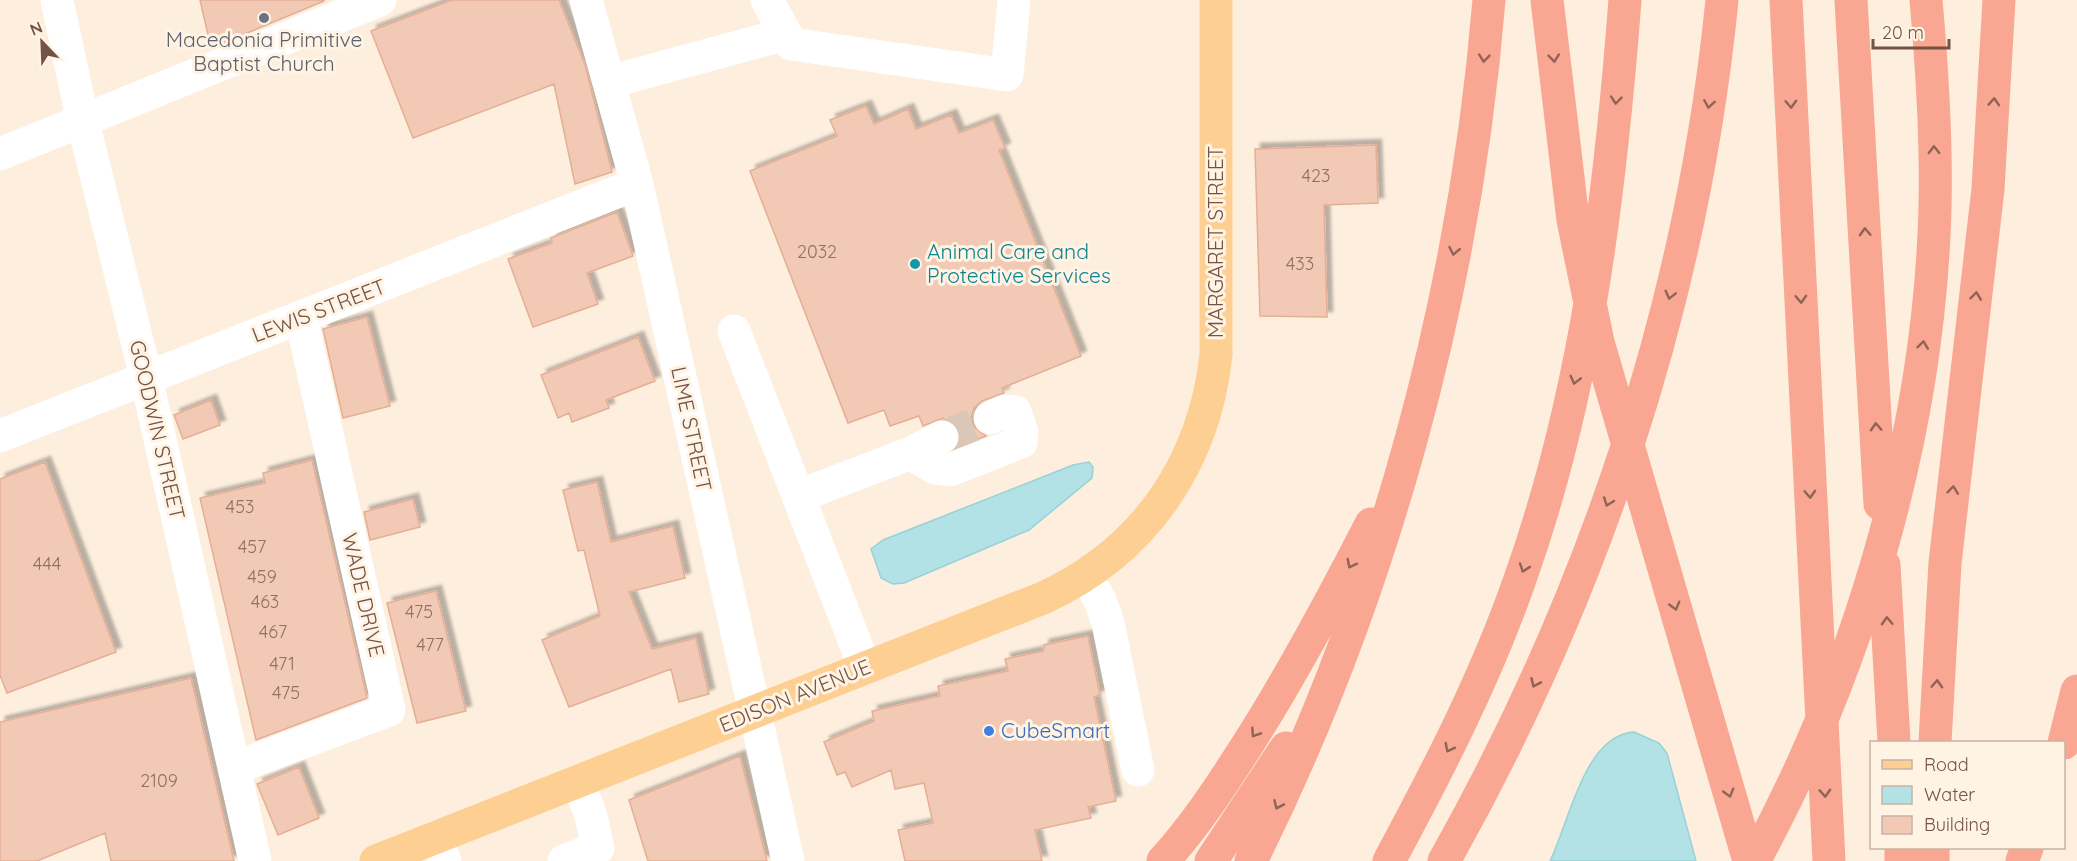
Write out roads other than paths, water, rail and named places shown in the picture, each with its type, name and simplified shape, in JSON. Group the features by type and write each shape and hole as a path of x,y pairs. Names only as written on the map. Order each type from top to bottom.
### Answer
{"highway":[{"path":"1251,861 1290,780 1341,653 1385,531 1443,304 1465,194 1477,115 1489,0"},
{"path":"1547,0 1564,157 1580,260 1601,351 1749,861"},
{"path":"1389,861 1481,679 1520,582 1547,492 1579,361 1594,285 1609,168 1625,0"},
{"path":"1444,861 1539,676 1577,585 1617,478 1651,369 1678,264 1697,175 1722,0"},
{"path":"1786,0 1829,861"},
{"path":"1851,0 1894,741"},
{"path":"1754,861 1808,753 1844,664 1876,566 1914,403 1930,286 1935,199 1934,118 1926,0"},
{"path":"1935,741 1945,563 1988,189 1999,0"},
{"path":"1163,861 1222,784 1302,655 1372,522 1421,393"},
{"path":"1211,861 1276,763 1341,653"},
{"path":"2064,741 2077,691"}],"main road":[{"name":"MARGARET STREET","path":"1178,478 1204,422 1213,386 1216,355 1216,0"},
{"name":"EDISON AVENUE","path":"376,861 440,849 577,782 1036,601 1085,575 1108,559 1137,531 1178,478"}],"street":[{"name":"GOODWIN STREET","path":"57,0 83,122 146,377 255,861"},
{"path":"0,154 380,0"},
{"name":"LIME STREET","path":"586,0 637,184 788,861"},
{"path":"767,0 791,44 1006,75 1014,0"},
{"path":"609,82 786,34"},
{"name":"LEWIS STREET","path":"0,436 637,184"},
{"name":"WADE DRIVE","path":"234,768 389,710 301,318"},
{"path":"734,331 865,668"},
{"path":"911,453 935,468 950,470 1021,442 1022,432 1015,412 1005,411 990,418"},
{"path":"799,496 911,453 942,437"},
{"path":"1085,575 1100,600 1108,622 1138,770"},
{"path":"564,861 599,855 590,812 577,782"}],"water":[{"path":"1089,462 1093,467 1092,478 1029,530 904,583 893,584 881,578 871,549 883,540 1073,465"},
{"path":"1634,732 1659,743 1667,753 1696,861 1550,861 1580,783 1590,764 1602,748 1617,737"}],"tunnel":[{"path":"942,437 990,418"}],"place":[{"name":"Macedonia Primitive Baptist Church","path":"264,18"},
{"name":"Animal Care and Protective Services","path":"915,264"},
{"name":"CubeSmart","path":"989,731"}]}
